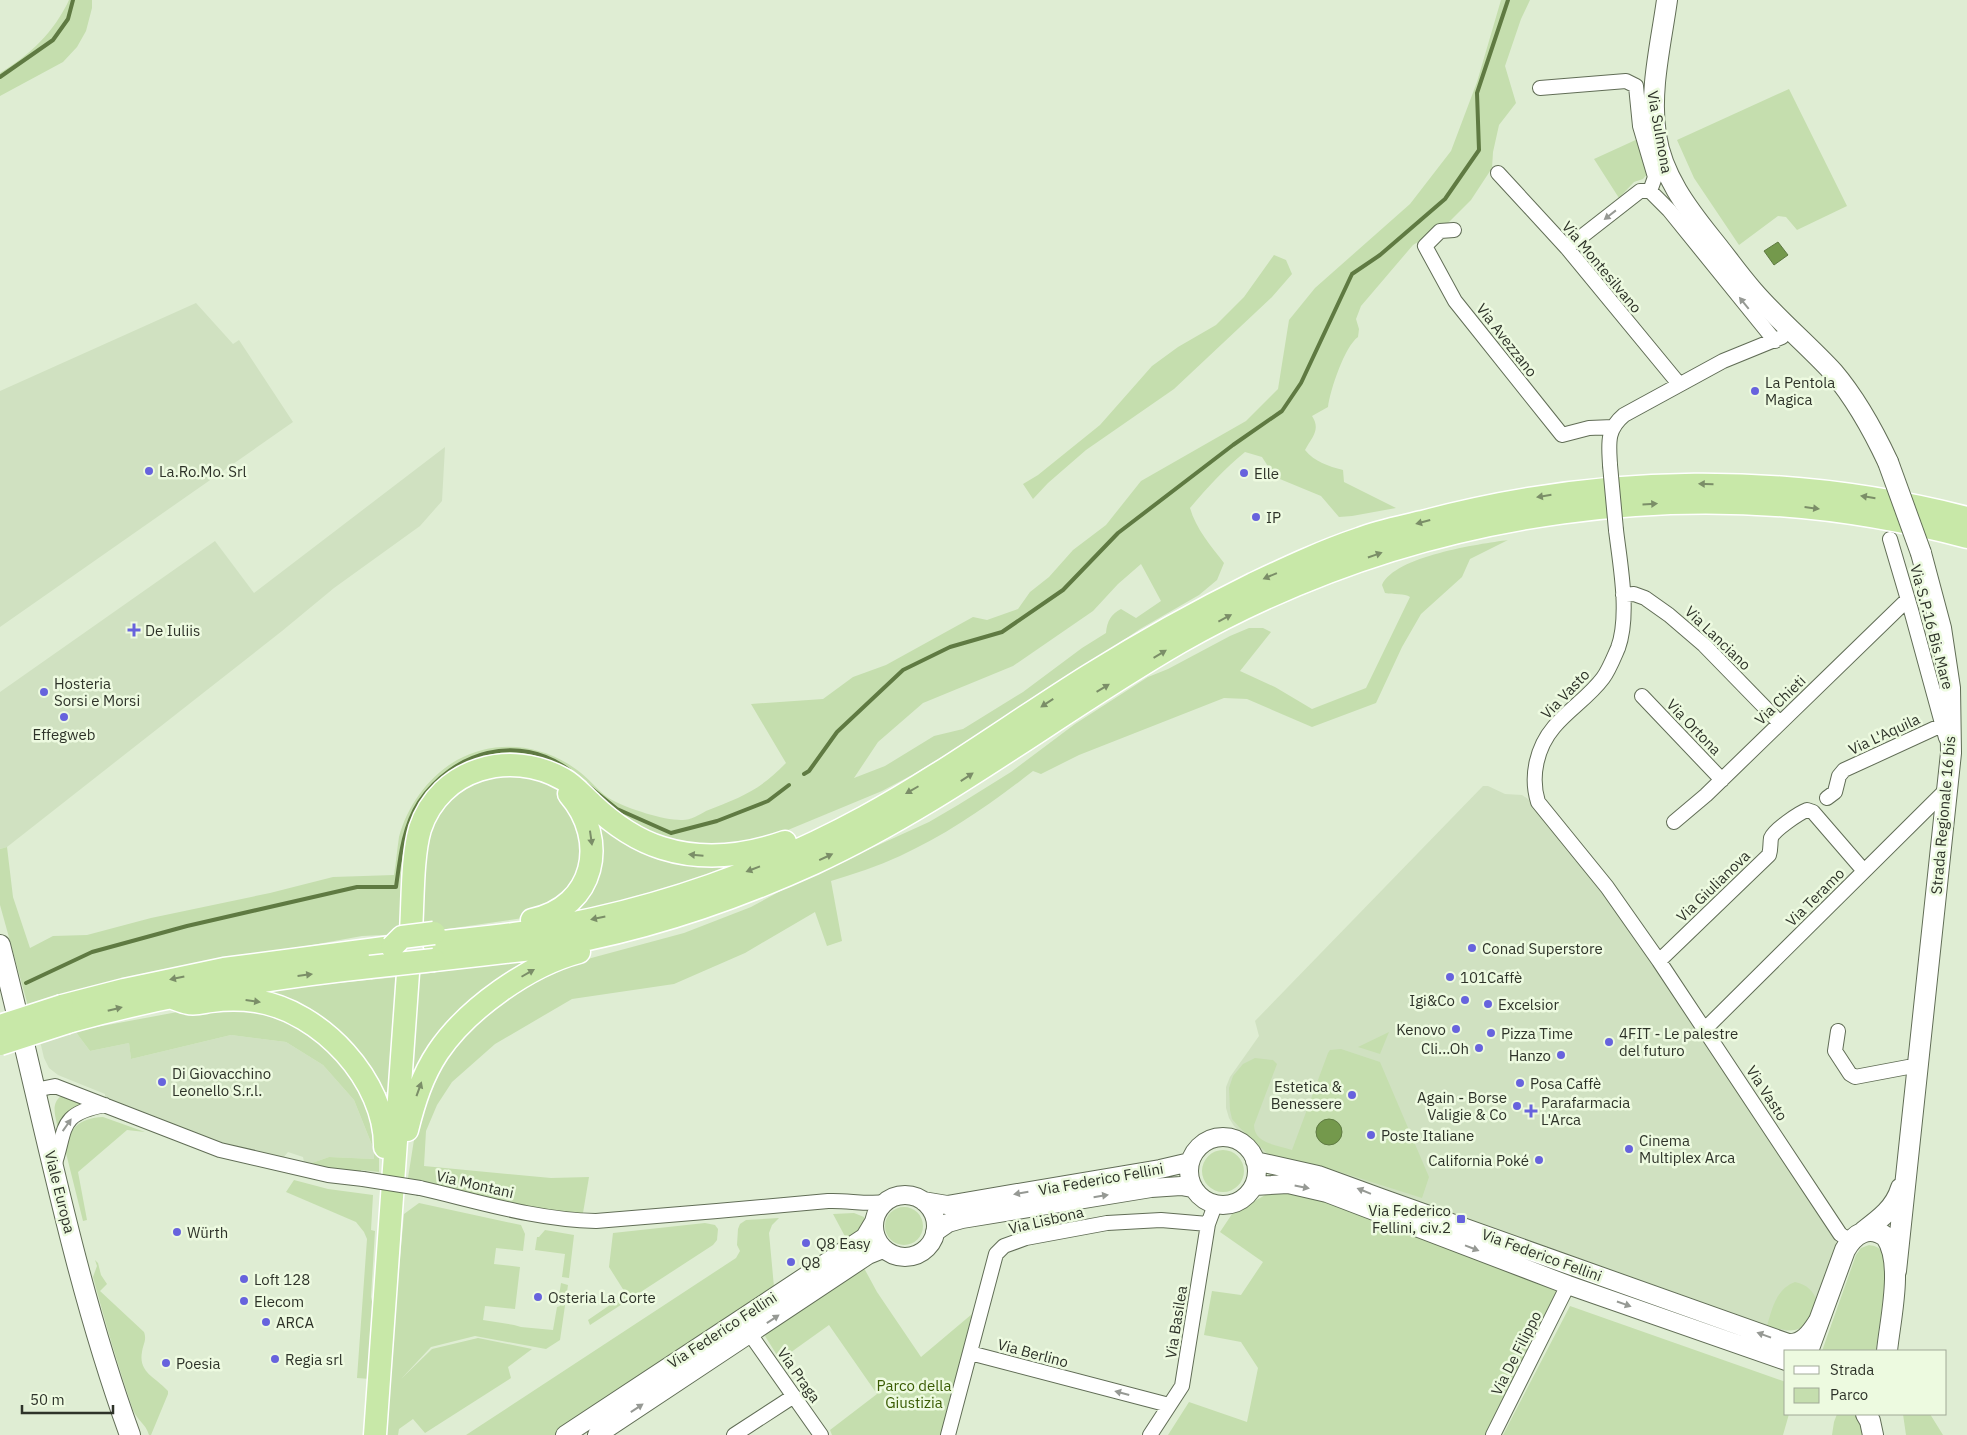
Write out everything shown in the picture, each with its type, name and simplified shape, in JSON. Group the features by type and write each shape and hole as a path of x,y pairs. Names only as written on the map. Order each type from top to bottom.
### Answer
{"highway":[{"path":"0,1026 65,1014 118,1008 278,978 378,955 434,945 530,932 605,917 689,893 765,864 861,819 920,786 1088,676 1170,627 1256,582 1360,538 1470,509 1587,490 1652,485 1732,484 1814,490 1909,504 1967,518"},
{"path":"434,945 533,949 608,934 730,898 840,850 943,793 1092,695 1206,628 1307,580 1381,553 1431,538 1549,513 1609,506 1674,502 1807,507 1887,519 1967,536"},
{"path":"411,931 416,848 419,831 426,813 440,794 457,780 484,767 517,764 544,771 564,779 610,820 636,837 662,848 690,855 744,854 784,843 834,821 861,819"},
{"path":"434,945 546,917 560,910 575,897 584,883 590,866 592,841 589,827 577,803 544,771"},
{"path":"394,1168 405,1140 420,1084 437,1053 460,1026 492,998 526,974 564,956 628,941 648,923"},
{"path":"0,1044 65,1014 124,990 224,969 378,955"},
{"path":"375,1435 408,973"},
{"path":"170,998 190,1004 235,999 260,1002 297,1016 319,1028 328,1036 353,1062 367,1082 382,1117 385,1138 384,1176 392,1199"}],"main road":[{"name":"Strada Regionale 16 bis","path":"1667,0 1660,48 1654,114 1656,136 1665,166 1678,193 1694,216 1753,291 1833,373 1850,394 1865,418 1888,462 1921,554 1941,628 1950,688 1951,753 1887,1350"},
{"name":"Viale Europa","path":"0,945 99,1342 130,1435"},
{"name":"Strada Regionale 16 bis","path":"1857,1236 1886,1214 1894,1204 1905,1177"},
{"path":"1808,1350 1840,1260 1857,1236 1872,1230 1886,1237 1894,1255 1896,1271"},
{"path":"1867,1415 1873,1435"},
{"path":"1881,1415 1886,1435"}],"street":[{"name":"Via Sulmona","path":"1540,88 1626,81 1636,86 1640,126 1655,177 1650,191"},
{"name":"Via Montesilvano","path":"1498,173 1566,248 1679,384"},
{"name":"Via Sulmona","path":"1566,248 1640,191 1650,191 1670,210 1775,340"},
{"name":"Via Avezzano","path":"1454,230 1440,231 1424,246 1455,301 1540,408 1562,435 1589,428 1612,427"},
{"path":"1612,427 1624,415 1679,384 1723,362 1794,332"},
{"name":"Via Vasto","path":"1612,427 1609,441 1610,466 1623,594 1623,621 1619,646 1604,677 1594,689 1554,726 1546,740 1540,752 1536,768 1534,786 1538,802 1607,887 1660,960 1840,1234 1857,1236"},
{"name":"Via S.P.16 Bis Mare","path":"1890,539 1951,753"},
{"name":"Via Lanciano","path":"1623,594 1634,594 1645,598 1669,615 1704,645 1780,723"},
{"name":"Via Chieti","path":"1674,822 1722,780 1908,599"},
{"name":"Via Ortona","path":"1642,696 1722,780"},
{"name":"Via L'Aquila","path":"1827,798 1835,792 1838,776 1844,770 1942,725"},
{"name":"Via Teramo","path":"1705,1029 1948,788"},
{"name":"Via Giulianova","path":"1660,960 1769,855 1774,833 1807,810 1813,812 1864,871"},
{"path":"1838,1031 1835,1051 1850,1074 1855,1077 1908,1067 1917,1068"},
{"name":"Via Montani","path":"35,1090 55,1086 230,1153 328,1174 420,1188 534,1214 589,1221 849,1201 878,1203 879,1213"},
{"path":"54,1167 59,1152 62,1132 68,1123 81,1111 105,1105"},
{"path":"1214,1138 1232,1138 1242,1143 1250,1151 1255,1161 1256,1177 1254,1186 1242,1200 1233,1204 1215,1205 1198,1196 1189,1180 1190,1162 1199,1147 1214,1138"},
{"name":"Via Federico Fellini","path":"1255,1161 1336,1180 1381,1198 1788,1343 1793,1344 1804,1338 1818,1320"},
{"name":"Via Federico Fellini","path":"923,1201 947,1205 1160,1169 1190,1162"},
{"name":"Via Federico Fellini","path":"1254,1186 1288,1184 1327,1193 1568,1285 1784,1360"},
{"name":"Via Federico Fellini","path":"935,1232 942,1226 962,1219 1151,1188 1171,1186 1192,1188"},
{"path":"900,1195 916,1197 923,1201 934,1215 935,1232 928,1247 914,1256 898,1257 883,1249 877,1241 874,1232 879,1213 900,1195"},
{"name":"Via Basilea","path":"1150,1435 1182,1386 1208,1224 1215,1205"},
{"name":"Via Federico Fellini","path":"564,1435 865,1237 879,1213"},
{"name":"Via Lisbona","path":"970,1353 996,1254 1004,1246 1026,1238 1107,1223 1161,1220 1208,1224"},
{"name":"Via Federico Fellini","path":"603,1433 868,1255 883,1249"},
{"name":"Via De Filippo","path":"1493,1435 1568,1285"},
{"name":"Via Praga","path":"750,1334 821,1435"},
{"path":"948,1435 970,1353"},
{"name":"Via Berlino","path":"970,1353 1169,1405"},
{"path":"734,1435 794,1396"}],"shaded area":[{"path":"1778,242 1788,255 1774,265 1764,251"},
{"path":"196,303 233,344 239,340 293,422 0,627 0,391"},
{"path":"445,447 442,501 420,526 334,588 7,847 0,849 0,692 215,541 254,593"},
{"path":"1483,786 1488,786 1505,794 1522,795 1528,799 1598,881 1834,1236 1837,1243 1835,1251 1814,1312 1799,1329 1787,1331 1767,1326 1536,1245 1263,1156 1234,1126 1229,1118 1226,1108 1226,1087 1230,1077 1259,1036 1255,1021"},
{"path":"75,1031 90,1051 129,1043 131,1059 231,1035 286,1042 323,1065 354,1100 374,1150 374,1159 329,1157 309,1164 304,1162 303,1157 288,1152 283,1158 207,1139 105,1099 105,1094 58,1075 49,1068 44,1058 40,1041"},
{"path":"1329,1119 1338,1123 1342,1132 1338,1141 1329,1145 1320,1141 1316,1132 1320,1123"}],"green space":[{"path":"69,0 92,0 92,8 86,31 77,47 63,62 0,96 0,73 21,59 40,42 63,12"},
{"path":"1501,0 1530,0 1521,19 1505,66 1516,103 1499,125 1493,152 1492,168 1471,200 1447,224 1413,245 1361,306 1356,319 1359,329 1358,337 1348,349 1343,359 1328,407 1312,416 1316,429 1305,450 1317,461 1343,470 1344,482 1396,508 1339,517 1321,496 1275,477 1262,457 1245,452 1216,478 1190,508 1200,530 1224,563 1217,580 1199,595 1140,629 1094,663 1002,721 882,791 771,837 724,847 659,841 556,770 442,783 403,934 362,936 124,979 28,1006 0,905 0,849 7,847 13,897 30,948 53,936 87,935 151,918 270,893 333,877 394,875 399,837 407,814 420,793 437,774 457,760 472,753 488,749 520,747 552,756 567,763 581,773 612,800 627,807 674,820 687,820 758,787 786,763 751,704 823,699 853,677 886,665 973,617 987,620 1018,609 1030,592 1049,577 1073,550 1106,525 1141,481 1246,421 1278,389 1289,320 1315,288 1410,204 1451,151 1477,82","holes":["1141,564 1161,601 1136,618 1121,609 1110,618 1106,633 1082,648 1023,692 963,729 934,736 885,766 854,778 878,742 923,703 1013,666 1093,611 1118,584"]},
{"path":"1789,89 1847,206 1797,230 1786,217 1778,216 1739,245 1694,178 1677,140"},
{"path":"1640,138 1649,172 1643,179 1634,182 1619,198 1594,159"},
{"path":"1274,255 1286,260 1292,274 1272,297 1174,389 1086,450 1048,483 1033,499 1023,484 1038,475 1100,425 1152,366 1178,347 1216,325 1244,297"},
{"path":"1508,540 1470,559 1462,577 1421,614 1402,647 1376,703 1312,727 1247,699 1224,698 1079,755 1041,774 1033,771 985,807 935,838 892,860 831,881 842,941 827,946 815,912 745,953 674,984 572,999 495,1044 452,1082 437,1105 426,1131 424,1166 551,1178 589,1177 583,1213 602,1215 580,1217 497,1201 408,1178 419,1108 456,1041 517,990 569,964 684,933 751,907 797,882 929,822 1011,772 1075,724 1148,677 1168,669 1249,628 1263,628 1271,632 1240,671 1275,687 1312,709 1366,688 1410,597 1385,593 1382,585 1390,575 1403,566 1439,553"},
{"path":"484,776 515,776 536,779 546,782 563,793 573,808 587,839 575,889 523,918 426,932 423,929 426,849 434,820 458,791"},
{"path":"600,823 716,865 731,866 667,891 565,914"},
{"path":"538,957 411,1088 417,975"},
{"path":"398,977 390,1094 383,1092 371,1075 247,992"},
{"path":"210,1006 275,1015 327,1045 368,1101 379,1145 379,1172 361,1170 361,1173 327,1169 309,1164 329,1157 374,1159 374,1150 354,1100 323,1065 286,1042 231,1035 131,1059 129,1043 90,1051 75,1031"},
{"path":"1389,1032 1380,1054 1358,1047"},
{"path":"1341,1049 1380,1062 1429,1177 1422,1198 1318,1165 1272,1158 1232,1119 1229,1088 1233,1076 1243,1064 1255,1058 1273,1060 1277,1064 1254,1125 1255,1131 1262,1140 1292,1150 1328,1053 1330,1050"},
{"path":"61,1096 87,1104 58,1129 55,1107"},
{"path":"103,1117 145,1132 127,1130 78,1172 87,1220 83,1221 66,1153 67,1145 69,1137 76,1126 87,1120"},
{"path":"1223,1150 1238,1156 1244,1171 1238,1186 1223,1192 1208,1186 1202,1171 1208,1156"},
{"path":"294,1180 328,1189 373,1195 371,1230 375,1231 371,1297 375,1316 370,1379 357,1378 367,1239 356,1222 286,1192"},
{"path":"1267,1194 1289,1194 1322,1199 1560,1292 1487,1435 1168,1435 1189,1402 1247,1422 1258,1368 1241,1342 1204,1335 1212,1291 1241,1295 1263,1262 1220,1232 1232,1214"},
{"path":"419,1203 521,1225 525,1234 523,1251 496,1248 494,1264 520,1267 515,1309 485,1306 483,1320 521,1327 553,1330 557,1307 560,1306 561,1283 568,1285 560,1340 546,1349 475,1336 431,1347 401,1379 432,1349 478,1338 532,1349 508,1367 511,1378 425,1433 413,1419 399,1429 398,1435 384,1435 404,1214"},
{"path":"904,1207 911,1208 917,1213 922,1219 922,1233 917,1239 911,1244 904,1245 897,1244 891,1239 886,1233 885,1226 886,1219 891,1213 897,1208"},
{"path":"854,1213 864,1217 865,1226 848,1242 833,1214"},
{"path":"779,1218 772,1225 769,1233 774,1287 555,1435 466,1435 736,1258 740,1251 737,1245 740,1224 746,1220"},
{"path":"705,1223 715,1225 718,1229 717,1240 713,1245 590,1325 588,1320 626,1294 609,1267 613,1233"},
{"path":"545,1230 574,1235 569,1278 562,1277 565,1254 535,1250 537,1237"},
{"path":"1869,1245 1875,1246 1880,1249 1884,1259 1884,1285 1876,1350 1822,1350 1856,1255 1861,1248"},
{"path":"95,1260 107,1284 100,1291 144,1332 143,1365 149,1374 168,1391 151,1435 149,1435 133,1410 122,1377 93,1277 97,1266"},
{"name":"Parco della Giustizia","path":"864,1268 877,1292 921,1357 972,1314 941,1435 832,1435 830,1430 877,1394 829,1325 780,1360 765,1336 769,1330"},
{"path":"1795,1282 1803,1285 1814,1294 1818,1302 1814,1312 1805,1325 1794,1330 1767,1326 1773,1306 1779,1295 1783,1289"},
{"path":"1570,1306 1784,1381 1784,1415 1789,1415 1783,1435 1503,1435"},
{"path":"1837,1415 1857,1415 1866,1435 1832,1435"},
{"path":"1903,1415 1931,1415 1943,1435 1906,1435"}],"waterway":[{"path":"0,77 53,40 68,19 73,0"},
{"path":"804,774 809,771 837,732 903,670 950,647 1002,632 1063,590 1118,533 1233,445 1282,411 1301,383 1352,274 1380,255 1445,199 1479,150 1477,93 1508,0"},
{"path":"26,983 92,952 187,926 357,887 396,887 406,832 419,802 433,785 450,771 468,760 488,753 508,750 529,752 549,758 569,770"},
{"path":"586,784 617,809 671,833 717,821 768,801 789,785"}],"place":[{"name":"La Pentola Magica","path":"1755,391"},
{"name":"La.Ro.Mo. Srl","path":"149,471"},
{"name":"Elle","path":"1244,473"},
{"name":"IP","path":"1256,517"},
{"name":"De Iuliis","path":"134,630"},
{"name":"Hosteria Sorsi e Morsi","path":"44,692"},
{"name":"Effegweb","path":"64,717"},
{"name":"Conad Superstore","path":"1472,948"},
{"name":"101Caffè","path":"1450,977"},
{"name":"Igi&Co","path":"1465,1000"},
{"name":"Excelsior","path":"1488,1004"},
{"name":"Kenovo","path":"1456,1029"},
{"name":"Pizza Time","path":"1491,1033"},
{"name":"4FIT - Le palestre del futuro","path":"1609,1042"},
{"name":"Cli...Oh","path":"1479,1048"},
{"name":"Hanzo","path":"1561,1055"},
{"name":"Di Giovacchino Leonello S.r.l.","path":"162,1082"},
{"name":"Posa Caffè","path":"1520,1083"},
{"name":"Estetica & Benessere","path":"1352,1095"},
{"name":"Again - Borse Valigie & Co","path":"1517,1106"},
{"name":"Parafarmacia L'Arca","path":"1531,1111"},
{"name":"Poste Italiane","path":"1371,1135"},
{"name":"Cinema Multiplex Arca","path":"1629,1149"},
{"name":"California Poké","path":"1539,1160"},
{"name":"Via Federico Fellini, civ.2","path":"1461,1219"},
{"name":"Würth","path":"177,1232"},
{"name":"Q8 Easy","path":"806,1243"},
{"name":"Q8","path":"791,1262"},
{"name":"Loft 128","path":"244,1279"},
{"name":"Osteria La Corte","path":"538,1297"},
{"name":"Elecom","path":"244,1301"},
{"name":"ARCA","path":"266,1322"},
{"name":"Regia srl","path":"275,1359"},
{"name":"Poesia","path":"166,1363"}]}
